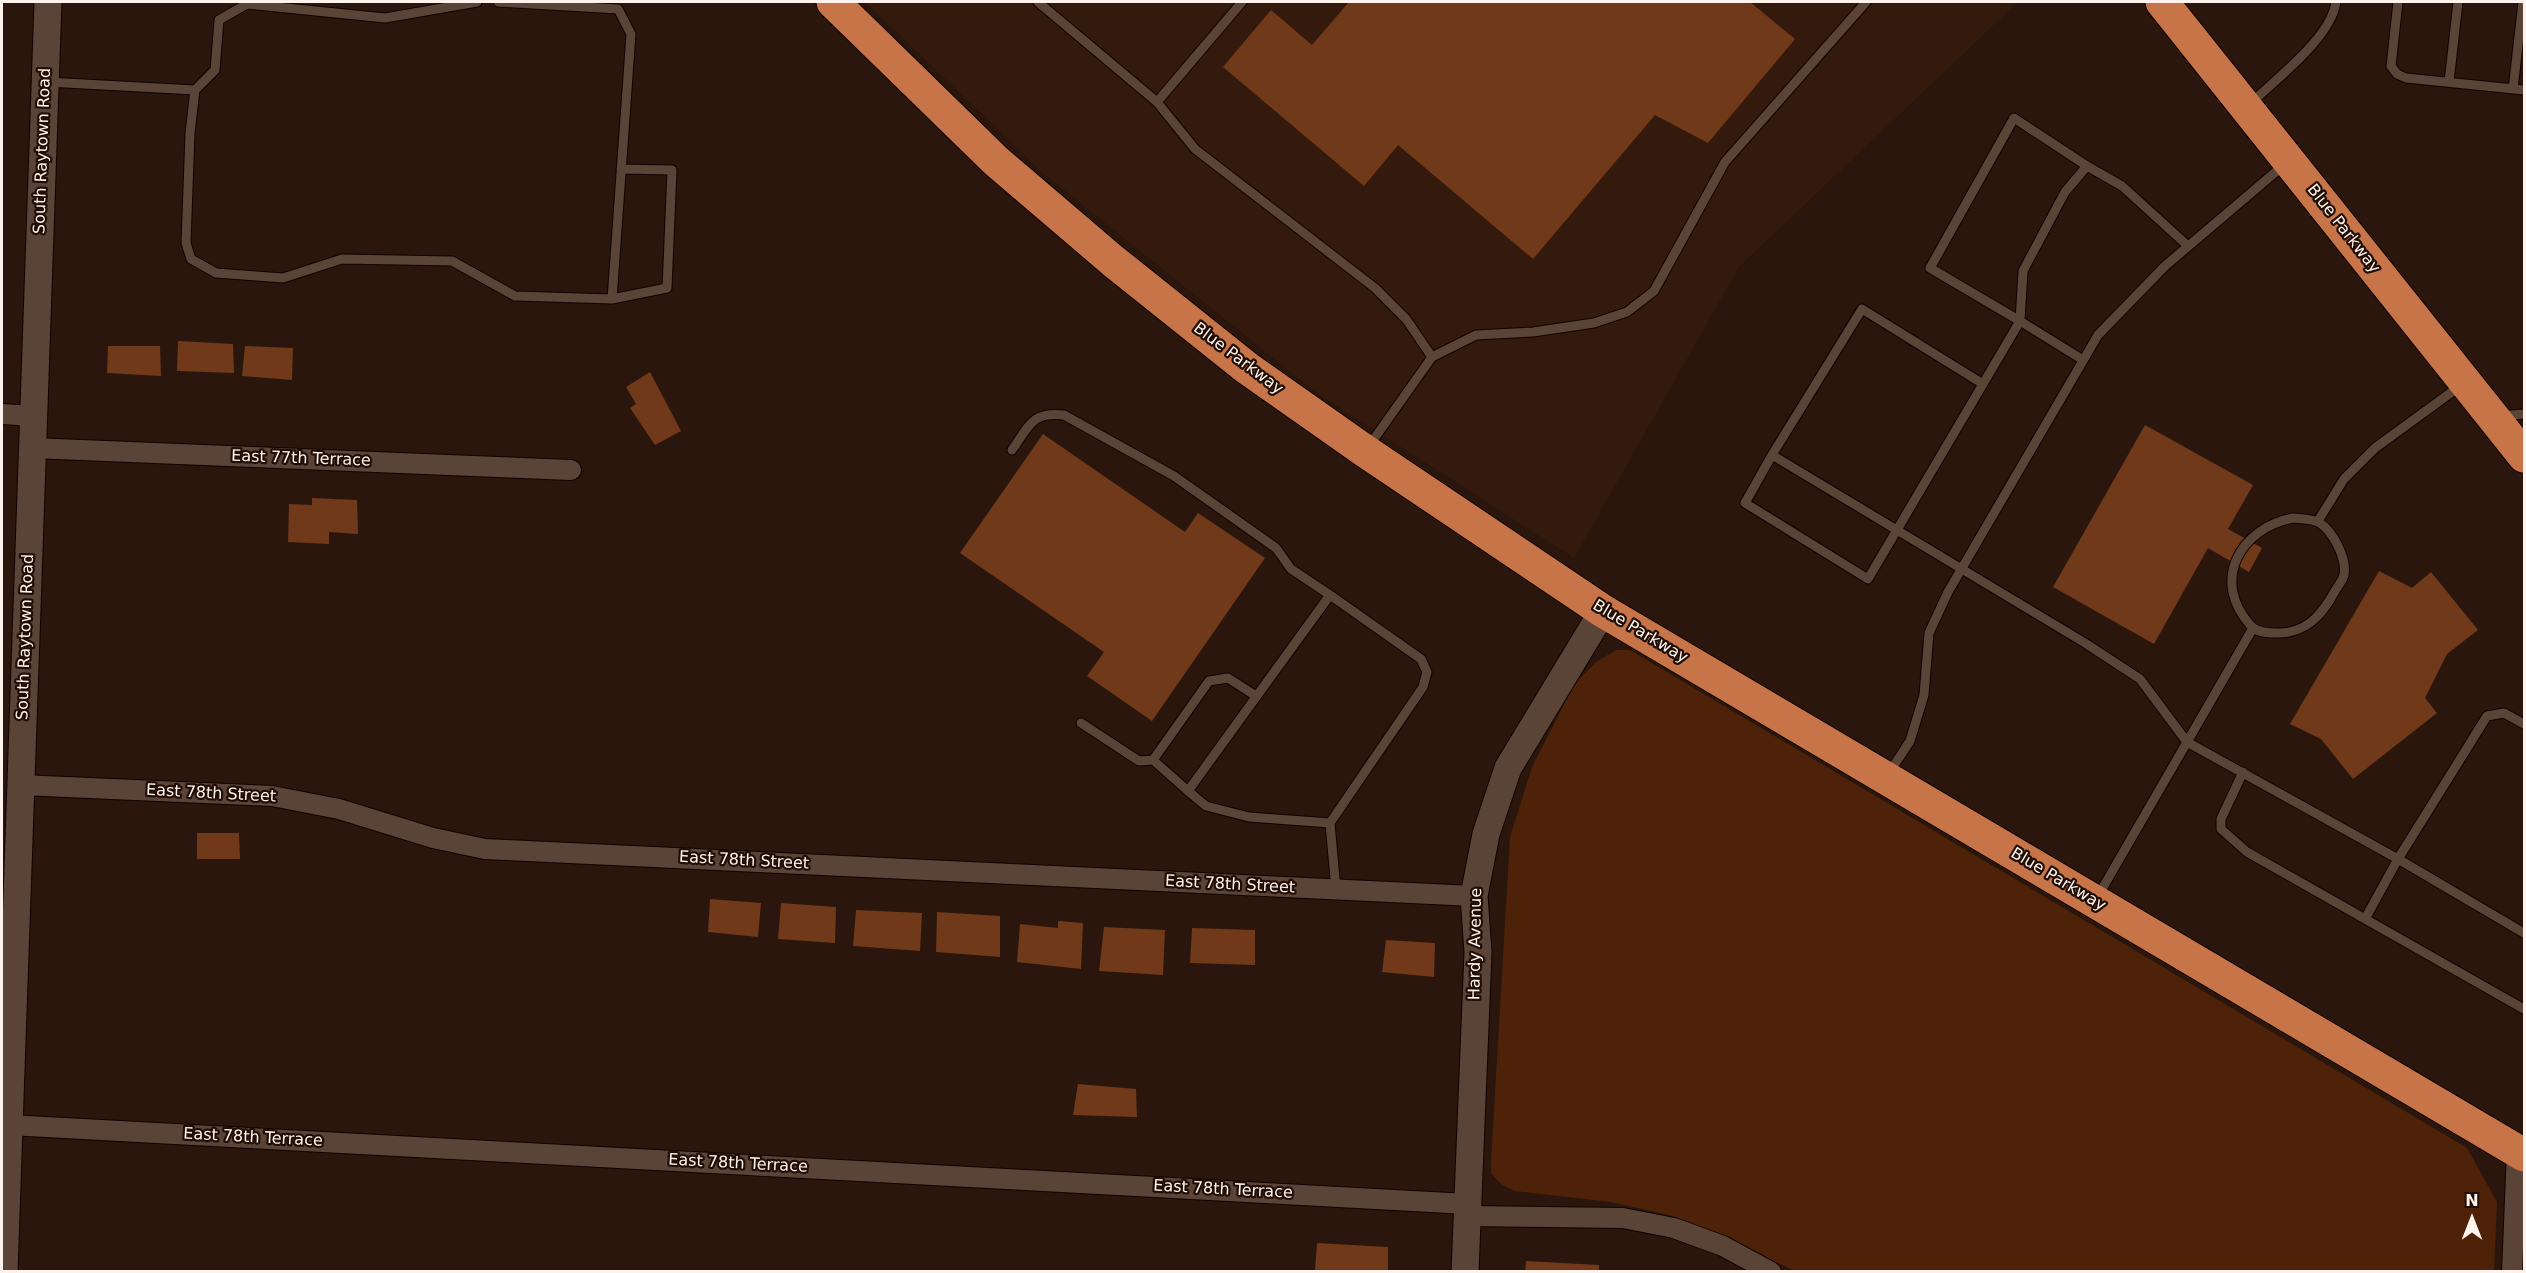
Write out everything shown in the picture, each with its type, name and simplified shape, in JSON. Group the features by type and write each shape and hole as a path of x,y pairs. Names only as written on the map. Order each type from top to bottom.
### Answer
{"highway":[{"name":"Blue Parkway","path":"833,2 996,161 1113,261 1248,369 1365,451 1603,610 2521,1153"},
{"name":"Blue Parkway","path":"2162,2 2465,381 2509,415 2524,456"}],"main road":[{"name":"South Raytown Road","path":"4,1272 9,1125 7,1030 21,785 48,2"},
{"name":"Hardy Avenue","path":"1465,1272 1478,952 1474,896 1486,834 1508,768 1603,610"}],"street":[{"path":"2,414 33,416"},
{"name":"East 77th Terrace","path":"32,448 571,470"},
{"name":"East 78th Street","path":"21,785 272,796 339,809 433,838 485,849 1474,896"},
{"name":"East 78th Terrace","path":"9,1125 1623,1218 1674,1228 1723,1246 1771,1272"},
{"path":"2512,1272 2521,1153"}],"lane":[{"path":"477,2 385,18 247,4 219,20 215,70 195,90 190,133 186,243 191,259 216,273 283,278 342,259 452,261 515,296 612,298 667,288 672,170 621,169"},
{"path":"498,2 618,9 631,34 612,298"},
{"path":"1038,2 1157,102 1196,149 1376,288 1406,318 1432,357"},
{"path":"1157,102 1242,2"},
{"path":"1365,451 1432,357 1476,335 1533,332 1594,323 1627,312 1654,291 1725,162 1866,2"},
{"path":"2247,108 2311,47 2334,11 2336,2"},
{"path":"2398,2 2391,66 2397,74 2406,78 2524,90"},
{"path":"2449,82 2458,2"},
{"path":"2513,89 2523,2"},
{"path":"45,82 195,90"},
{"path":"2083,360 1930,268 2014,117 2086,166 2122,186 2188,246"},
{"path":"1886,778 1910,741 1924,695 1929,633 1960,570 2097,335 2165,266 2289,160"},
{"path":"1983,384 1862,309 1745,503 1868,579 1896,531 1983,384 2020,321 2023,272 2065,192 2086,166"},
{"path":"2318,521 2344,479 2375,448 2465,381"},
{"path":"1012,450 1035,418 1047,413 1064,415 1174,476 1276,548 1291,570 1420,659 1427,672 1424,687 1330,823 1336,890"},
{"path":"1772,455 2140,679 2187,742 2398,859 2524,933"},
{"path":"2293,518 2318,521 2329,531 2336,543 2344,575 2325,610 2307,626 2288,633 2269,633 2253,628 2234,599 2231,581 2236,560 2250,539 2273,522 2293,518"},
{"path":"1188,791 1330,595"},
{"path":"2095,901 2253,628"},
{"path":"1153,760 1209,681 1228,678 1256,696"},
{"path":"2365,919 2398,859 2487,716 2504,713 2524,724"},
{"path":"1081,723 1139,761 1153,760 1206,806 1249,817 1330,823"},
{"path":"2242,772 2221,819 2221,829 2247,852 2524,1009"}],"shaded area":[{"path":"865,2 2018,2 1739,267 1574,558 1317,393 1043,173"},
{"path":"1616,650 1630,650 2467,1148 2497,1202 2494,1271 1796,1271 1669,1215 1611,1202 1515,1191 1502,1185 1491,1173 1491,1161 1510,837 1532,767 1575,683 1596,662"}],"building":[{"path":"1349,2 1750,2 1795,39 1708,143 1655,115 1533,259 1398,145 1364,186 1223,67 1271,10 1312,45"},
{"path":"178,341 233,344 234,373 177,371"},
{"path":"108,346 160,346 161,376 107,373"},
{"path":"245,346 293,348 292,380 242,376"},
{"path":"650,372 681,431 655,445 630,408 636,404 626,387"},
{"path":"2145,425 2253,485 2228,529 2262,548 2249,572 2208,548 2154,644 2053,587"},
{"path":"1043,434 1185,532 1198,513 1265,558 1152,721 1087,676 1104,652 960,553"},
{"path":"312,498 357,500 358,534 329,532 329,544 288,542 289,504 312,505"},
{"path":"2379,571 2412,588 2431,572 2478,630 2447,654 2425,698 2437,713 2353,779 2321,739 2290,724"},
{"path":"197,833 239,833 240,859 197,859"},
{"path":"710,899 761,903 758,937 708,932"},
{"path":"781,903 836,907 835,943 778,939"},
{"path":"856,910 922,913 920,951 853,946"},
{"path":"937,912 1000,916 1000,957 936,952"},
{"path":"1058,921 1083,923 1081,969 1017,962 1020,924 1058,928"},
{"path":"1104,927 1165,930 1163,975 1099,971"},
{"path":"1192,928 1255,930 1255,965 1190,963"},
{"path":"1386,940 1435,943 1434,977 1382,972"},
{"path":"1078,1084 1136,1089 1137,1117 1073,1115"},
{"path":"1317,1243 1388,1247 1388,1272 1315,1270"},
{"path":"1526,1261 1599,1265 1599,1272 1525,1272"}]}
